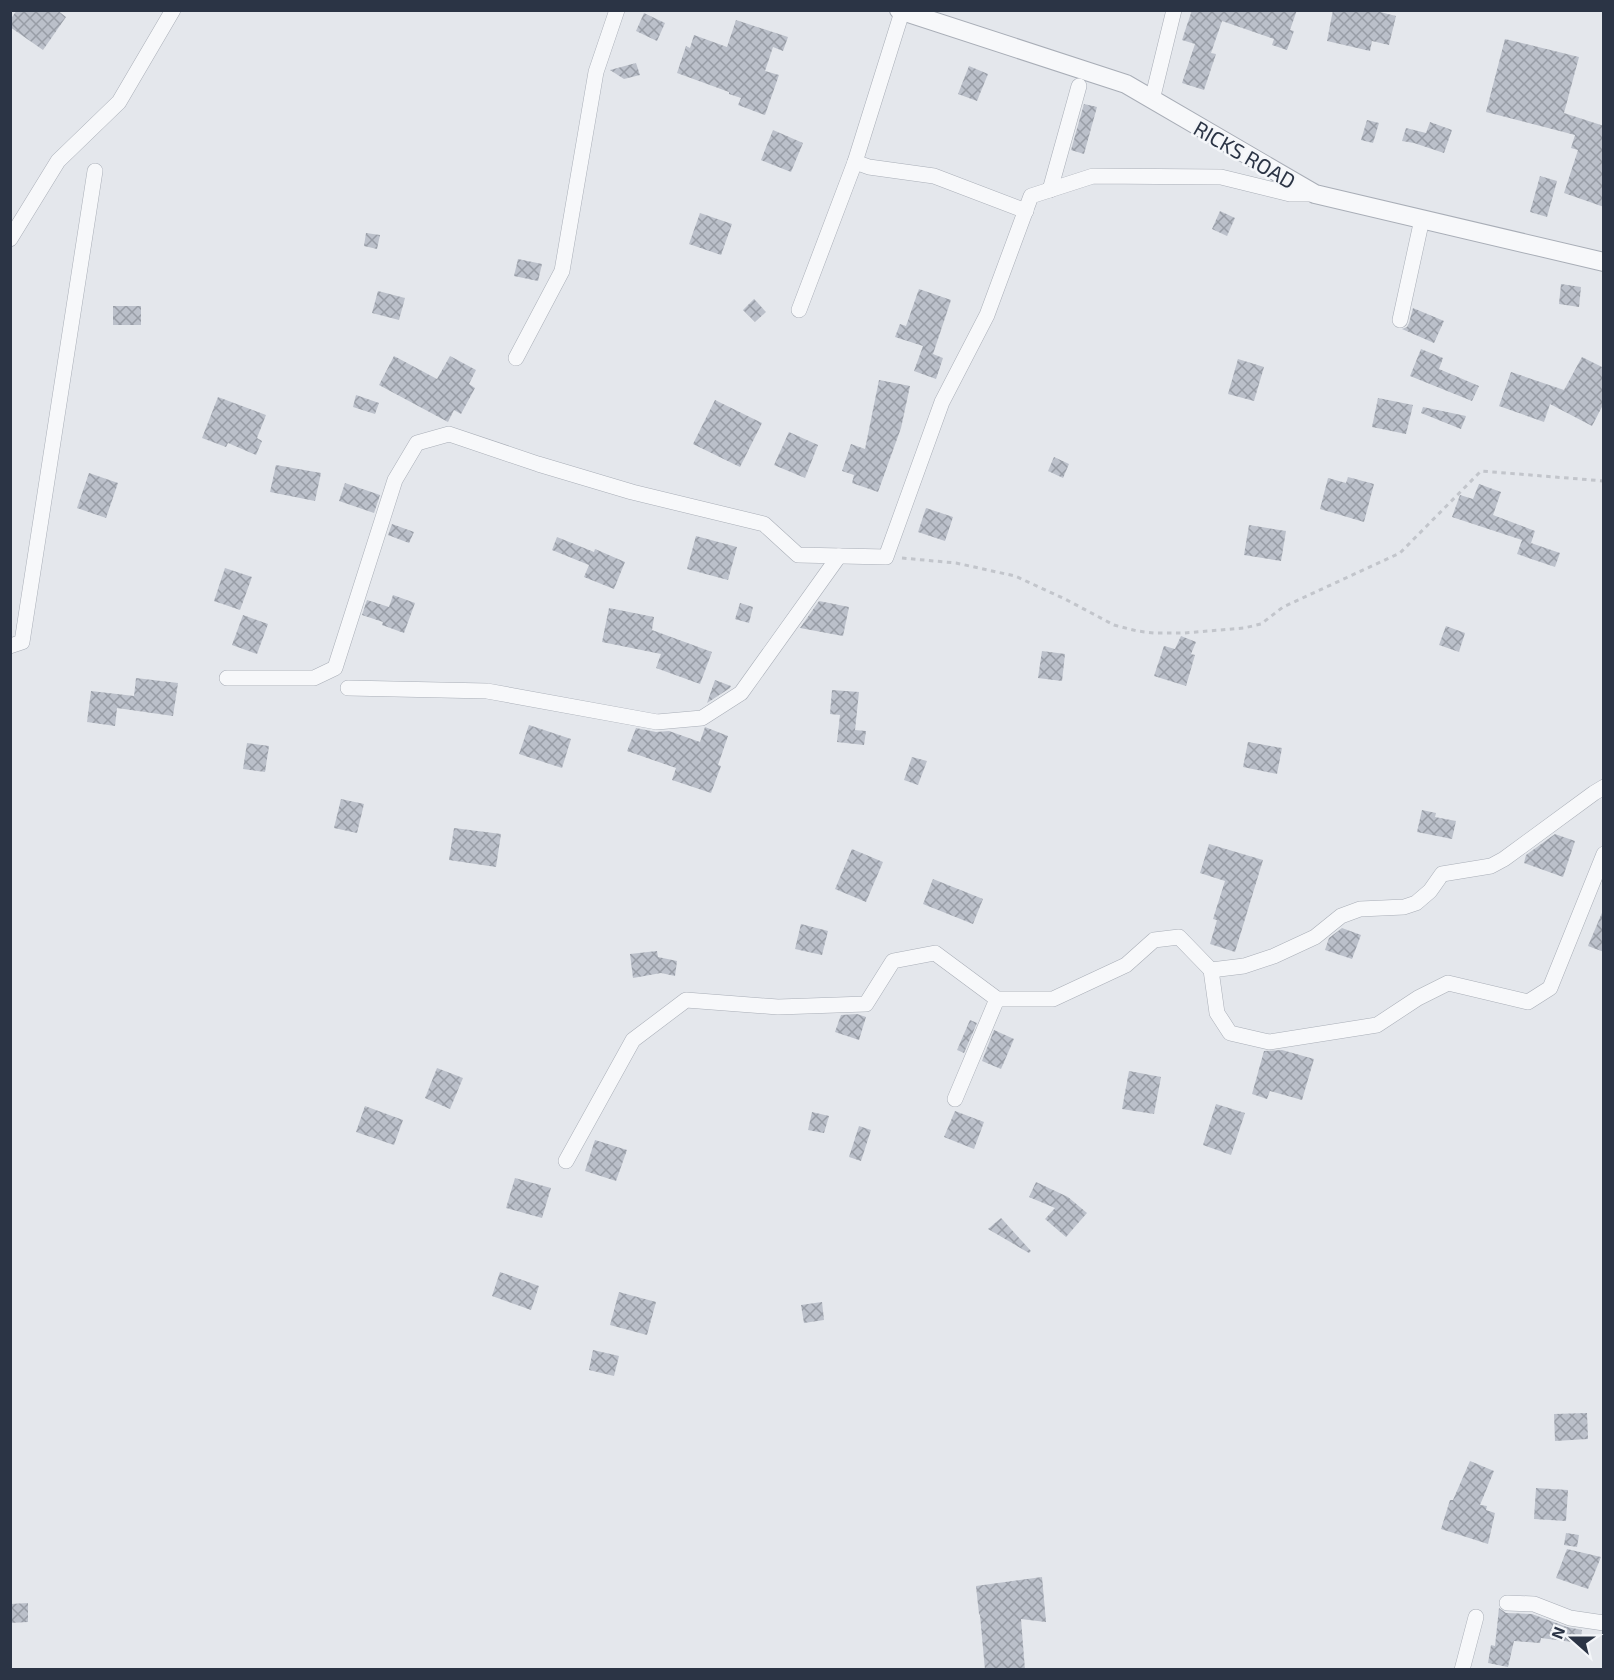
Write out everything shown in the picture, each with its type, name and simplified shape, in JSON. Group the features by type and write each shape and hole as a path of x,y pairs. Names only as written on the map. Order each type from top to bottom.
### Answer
{"street":[{"path":"10,239 58,161 119,102 173,10"},
{"path":"516,358 562,271 596,72 618,10"},
{"path":"1152,100 1174,10"},
{"path":"799,309 855,162 901,11"},
{"name":"RICKS ROAD","path":"901,11 1126,84 1315,194 1604,262"},
{"path":"1050,190 1079,86"},
{"path":"855,162 869,167 934,176 1026,211"},
{"path":"10,646 22,642 95,171"},
{"path":"227,678 314,678 334,668 395,480 417,443 449,434 632,492 764,524 798,555 886,557 942,402 987,315 1031,196 1093,176 1221,177 1290,194 1315,194"},
{"path":"1400,320 1422,219"},
{"path":"348,688 487,692 657,722 702,718 741,693 839,556"},
{"path":"1211,970 1244,966 1274,956 1315,937 1341,916 1360,909 1404,907 1416,903 1430,891 1442,874 1491,867 1604,787"},
{"path":"566,1161 633,1040 686,1000 778,1007 866,1004 893,961 935,953 997,999 1053,999 1126,966 1154,940 1179,937 1211,970 1217,1012 1230,1033 1269,1042 1377,1025 1418,998 1448,983 1528,1002 1550,988 1604,855"},
{"path":"955,1099 997,999"},
{"path":"1507,1603 1534,1604 1570,1618 1604,1623"},
{"path":"1462,1670 1476,1617"}],"path":[{"path":"886,557 956,563 1016,576 1114,625 1137,631 1154,633 1227,630 1261,624 1283,607 1400,553 1481,471 1604,482"}],"building":[{"path":"17,10 57,10 66,17 43,50 10,27 10,20"},
{"path":"1192,10 1297,10 1290,30 1294,31 1287,50 1272,45 1274,39 1222,21 1211,53 1216,54 1204,90 1182,83 1195,44 1182,40"},
{"path":"1333,10 1372,10 1396,16 1389,45 1372,41 1370,51 1327,41"},
{"path":"644,13 665,23 657,41 636,31"},
{"path":"736,20 788,37 783,51 773,47 765,71 779,75 765,115 738,105 741,98 729,92 677,73 686,46 690,48 694,35 727,47"},
{"path":"1505,39 1579,57 1564,113 1604,126 1604,207 1564,193 1578,150 1571,148 1575,135 1486,112"},
{"path":"636,63 640,75 624,79 610,70"},
{"path":"969,66 988,74 977,101 958,94"},
{"path":"1084,104 1097,107 1084,154 1071,150"},
{"path":"1367,120 1379,123 1373,143 1361,140"},
{"path":"1430,122 1452,130 1444,153 1402,141 1406,128 1426,133"},
{"path":"773,130 803,143 791,172 761,160"},
{"path":"1540,176 1557,181 1547,217 1530,212"},
{"path":"1220,211 1235,218 1227,236 1212,229"},
{"path":"700,213 732,224 721,255 689,244"},
{"path":"366,233 380,235 377,249 364,246"},
{"path":"518,259 542,264 538,281 514,276"},
{"path":"1561,284 1581,287 1579,307 1559,304"},
{"path":"919,289 951,300 933,354 943,358 936,379 914,371 923,346 895,337 900,324 906,326"},
{"path":"378,291 405,298 399,320 372,313"},
{"path":"754,299 766,312 755,322 743,310"},
{"path":"113,306 141,306 141,325 113,325"},
{"path":"1413,308 1444,321 1434,343 1402,329 1407,327"},
{"path":"1421,349 1443,358 1439,369 1479,386 1472,401 1410,376"},
{"path":"394,356 437,379 450,356 476,370 469,384 475,388 461,414 454,410 448,422 379,385"},
{"path":"1582,357 1604,368 1604,403 1592,426 1550,404 1544,422 1499,406 1511,372 1564,390"},
{"path":"1238,359 1264,367 1254,401 1228,394"},
{"path":"879,380 910,386 901,428 878,492 852,483 854,475 842,471 851,444 865,449"},
{"path":"356,395 379,403 375,414 353,407"},
{"path":"218,397 266,415 257,438 262,441 256,455 228,443 226,447 202,438"},
{"path":"1378,398 1413,405 1406,434 1372,427"},
{"path":"715,400 762,423 740,467 693,444"},
{"path":"1423,407 1466,416 1461,429 1421,413"},
{"path":"789,432 818,445 805,478 774,465"},
{"path":"1054,457 1069,464 1063,478 1048,471"},
{"path":"276,465 321,473 315,501 270,492"},
{"path":"89,473 118,483 106,518 77,508"},
{"path":"1348,477 1374,484 1364,522 1320,509 1328,478 1346,483"},
{"path":"345,483 380,495 374,513 339,501"},
{"path":"1479,484 1501,492 1493,515 1535,531 1531,543 1560,553 1555,567 1517,554 1522,540 1452,517 1460,495 1473,499"},
{"path":"926,508 953,517 945,541 918,532"},
{"path":"392,524 414,532 409,543 388,535"},
{"path":"1249,525 1286,531 1281,561 1244,555"},
{"path":"696,536 737,547 728,580 687,569"},
{"path":"557,537 594,552 595,549 625,562 614,589 584,577 589,565 552,550"},
{"path":"225,568 252,577 240,610 214,601"},
{"path":"393,595 415,603 404,633 382,625 383,622 362,615 367,600 389,607"},
{"path":"819,601 849,607 843,636 800,628"},
{"path":"740,603 753,607 749,623 735,619"},
{"path":"609,608 654,617 652,630 712,652 700,684 656,668 661,654 602,642"},
{"path":"243,615 268,624 257,654 232,645"},
{"path":"1446,626 1465,633 1459,652 1439,645"},
{"path":"1181,636 1196,642 1191,654 1195,655 1186,686 1154,676 1164,646 1175,649"},
{"path":"1042,651 1065,654 1062,681 1038,678"},
{"path":"136,678 178,683 173,716 117,708 115,726 87,722 91,691 134,696"},
{"path":"715,680 731,686 707,703"},
{"path":"832,690 859,692 855,730 866,731 864,745 837,742 840,715 830,714"},
{"path":"529,725 571,739 562,768 519,754"},
{"path":"705,727 728,736 718,765 721,766 711,793 672,780 676,768 627,751 636,728 656,732 669,731 700,742"},
{"path":"1248,742 1282,748 1277,774 1243,767"},
{"path":"247,743 269,746 265,772 243,769"},
{"path":"912,757 927,761 918,785 904,780"},
{"path":"341,799 364,804 357,833 334,828"},
{"path":"1422,810 1436,813 1435,817 1456,821 1452,839 1417,832"},
{"path":"454,828 501,834 496,867 449,860"},
{"path":"1555,834 1575,841 1563,877 1524,863 1526,855"},
{"path":"1209,844 1263,860 1235,952 1210,944 1217,920 1213,919 1225,881 1200,873"},
{"path":"852,849 883,862 866,902 835,889"},
{"path":"933,879 983,899 973,924 923,904"},
{"path":"1604,908 1604,952 1588,946"},
{"path":"801,924 828,931 822,955 795,949"},
{"path":"1342,928 1361,935 1352,959 1325,950 1329,938"},
{"path":"657,951 658,957 677,961 675,976 661,973 633,978 630,954"},
{"path":"857,1014 866,1017 859,1040 835,1032 841,1015"},
{"path":"970,1020 977,1023 964,1053 957,1050"},
{"path":"994,1030 1014,1039 1001,1069 982,1061"},
{"path":"1282,1050 1314,1059 1302,1100 1270,1091 1267,1099 1252,1094 1264,1051"},
{"path":"437,1068 463,1078 450,1109 425,1098"},
{"path":"1129,1071 1161,1077 1154,1114 1122,1109"},
{"path":"1216,1104 1245,1113 1231,1155 1203,1145"},
{"path":"365,1106 403,1120 394,1145 356,1132"},
{"path":"955,1111 984,1122 974,1149 944,1137"},
{"path":"812,1112 829,1116 824,1133 808,1130"},
{"path":"859,1126 871,1130 861,1161 849,1157"},
{"path":"595,1140 627,1150 616,1181 585,1171"},
{"path":"515,1178 551,1188 542,1218 506,1208"},
{"path":"1036,1182 1068,1197 1087,1213 1066,1237 1045,1219 1055,1208 1029,1197"},
{"path":"1001,1218 1031,1251 1029,1253 988,1229"},
{"path":"500,1272 539,1286 531,1310 492,1296"},
{"path":"619,1292 656,1302 647,1335 610,1325"},
{"path":"822,1302 824,1320 804,1323 801,1305"},
{"path":"593,1350 619,1356 614,1376 589,1370"},
{"path":"1587,1413 1588,1439 1555,1441 1554,1414"},
{"path":"1470,1461 1494,1471 1480,1505 1487,1506 1486,1510 1495,1513 1488,1544 1441,1529 1450,1500 1453,1500"},
{"path":"1536,1488 1568,1490 1566,1521 1534,1519"},
{"path":"1566,1533 1579,1535 1577,1547 1564,1545"},
{"path":"1567,1549 1601,1557 1588,1589 1556,1578"},
{"path":"1042,1577 1046,1622 1021,1619 1025,1670 985,1670 976,1586"},
{"path":"28,1603 28,1622 10,1623 10,1604"},
{"path":"1499,1608 1506,1613 1532,1614 1582,1630 1580,1643 1541,1638 1540,1643 1514,1641 1508,1667 1488,1663 1491,1645 1495,1646"}]}
